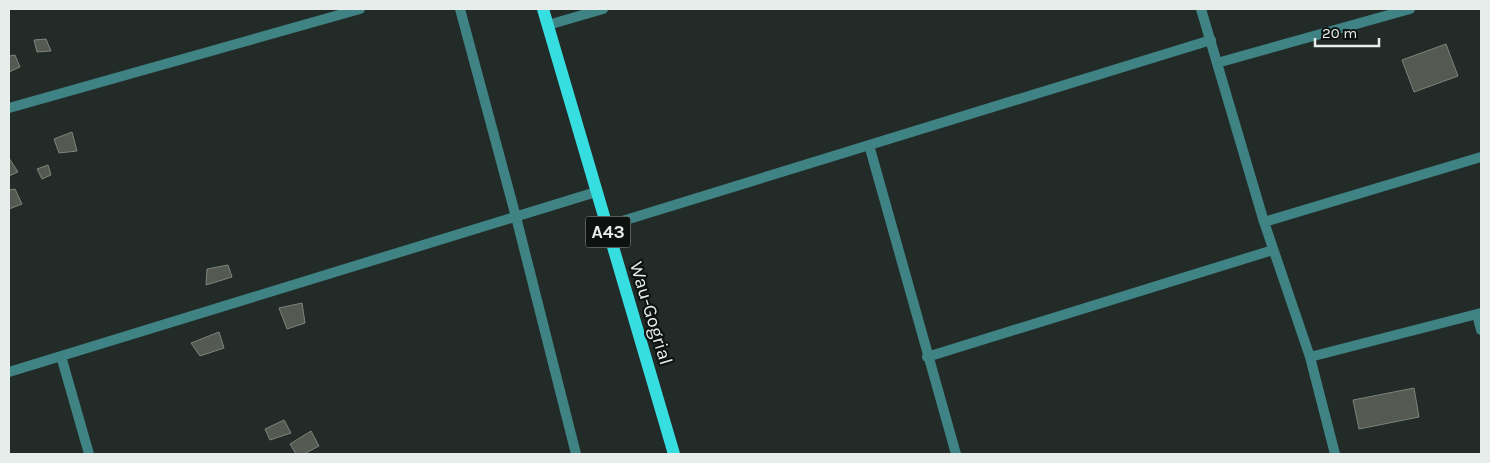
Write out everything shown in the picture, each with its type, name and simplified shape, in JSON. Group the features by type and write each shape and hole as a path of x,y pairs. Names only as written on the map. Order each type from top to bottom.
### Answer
{"main road":[{"name":"Wau-Gogrial","path":"543,9 674,454"}],"street":[{"path":"9,108 360,9"},
{"path":"460,9 516,217 576,454"},
{"path":"548,25 603,9"},
{"path":"1202,9 1264,222 1310,357 1335,454"},
{"path":"1218,63 1410,9"},
{"path":"606,226 1211,40"},
{"path":"869,145 927,357 956,454"},
{"path":"1264,222 1481,157"},
{"path":"9,372 596,192"},
{"path":"927,357 1273,250"},
{"path":"1310,357 1479,314 1481,330"},
{"path":"61,356 89,454"}],"building":[{"path":"46,39 51,51 37,52 34,40"},
{"path":"1446,44 1458,76 1414,92 1402,60"},
{"path":"15,55 20,67 9,72 9,56"},
{"path":"72,132 77,151 59,153 54,139"},
{"path":"9,158 18,172 9,176"},
{"path":"48,165 51,175 42,179 37,169"},
{"path":"15,189 22,204 9,209 9,190"},
{"path":"228,265 232,277 206,285 207,269"},
{"path":"302,303 305,323 287,329 279,308"},
{"path":"219,332 224,348 200,356 191,343"},
{"path":"1414,388 1419,417 1359,429 1353,400"},
{"path":"284,420 291,433 270,440 265,429"},
{"path":"311,431 319,446 304,454 296,454 290,444"}]}
